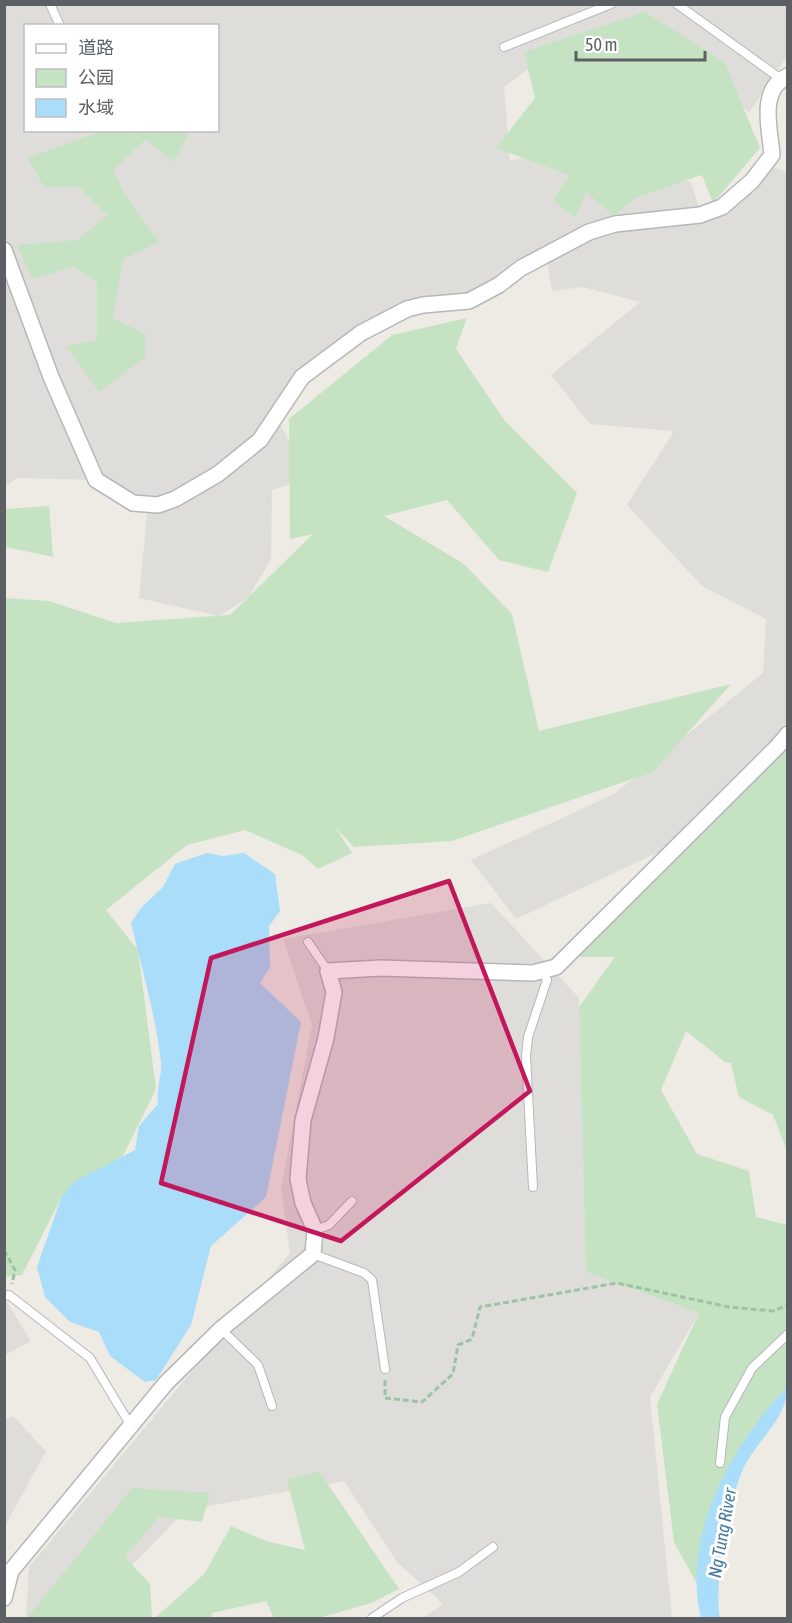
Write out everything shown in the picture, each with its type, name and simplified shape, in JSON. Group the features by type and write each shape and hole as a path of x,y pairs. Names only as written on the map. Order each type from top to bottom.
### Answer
{"street":[{"path":"4,250 51,377 96,480 133,503 158,504 175,499 218,474 260,440 302,377 361,333 407,309 423,305 469,301 499,285 521,268 589,232 615,224 700,215 722,207 752,181 772,155 768,103 773,86 784,77"},
{"path":"772,155 788,161"},
{"path":"4,1598 11,1571 166,1383 221,1329 313,1254 315,1230 303,1203 298,1179 303,1120 326,1038 334,992 328,971 381,968 544,972 556,967 784,741"}],"lane":[{"path":"50,4 59,24"},
{"path":"504,47 612,4"},
{"path":"677,4 784,77"},
{"path":"308,942 328,971"},
{"path":"533,1187 526,1056 528,1037 547,980 544,972"},
{"path":"315,1230 329,1225 352,1202"},
{"path":"313,1254 364,1273 372,1280 385,1369"},
{"path":"7,1295 90,1358 131,1426"},
{"path":"221,1329 261,1370 272,1406"},
{"path":"720,1463 724,1417 752,1368 788,1334"},
{"path":"372,1618 402,1598 459,1572 493,1547"}],"path":[{"path":"4,1250 15,1270 7,1295"},
{"path":"385,1369 385,1398 422,1402 453,1374 458,1346 472,1339 480,1307 617,1283 729,1307 773,1311 788,1305"}],"highlighted area":[{"path":"449,881 530,1091 341,1241 161,1183 211,958"}],"shaded area":[{"path":"5,5 787,5 787,56 749,113 659,24 558,47 504,87 510,160 577,152 691,182 701,215 735,206 772,167 787,172 787,731 663,850 516,919 471,860 614,794 763,673 766,619 702,586 627,505 674,431 590,424 551,375 640,302 583,287 552,291 546,255 469,301 418,306 308,371 276,416 296,454 291,484 272,490 271,559 249,597 219,616 139,598 148,504 96,480 17,478 5,487"},
{"path":"491,903 579,998 586,1272 699,1313 650,1397 672,1618 423,1618 443,1604 397,1562 344,1481 186,1510 81,1618 26,1618 29,1567 290,1253 281,1188 312,1025 283,939"},
{"path":"7,1302 31,1341 5,1355 5,1303"},
{"path":"13,1416 46,1451 5,1526 5,1419"}],"green space":[{"path":"645,12 725,63 760,148 713,203 702,175 635,198 614,216 586,192 575,218 553,200 569,175 496,148 535,98 524,52"},
{"path":"99,132 185,132 189,135 173,162 146,139 113,170 125,194 159,242 123,259 113,318 145,334 145,357 99,392 67,346 97,340 97,282 74,267 32,279 17,245 78,240 107,215 79,187 44,187 28,158"},
{"path":"467,318 456,349 505,421 577,493 548,572 499,560 447,500 384,516 464,564 512,614 539,731 731,684 653,772 452,841 354,847 335,827 352,853 318,869 302,855 245,830 187,845 106,910 138,950 156,1089 123,1156 61,1198 22,1275 5,1277 5,598 49,601 116,623 230,615 313,534 290,539 289,419 392,335"},
{"path":"49,506 53,557 6,547 5,509"},
{"path":"787,730 787,1151 773,1115 739,1097 731,1063 725,1062 686,1031 661,1090 697,1154 749,1171 756,1217 787,1225 787,1387 751,1431 725,1477 707,1527 697,1583 674,1543 657,1404 699,1313 586,1272 579,1007 615,957 581,957 572,939"},
{"path":"319,1471 399,1589 371,1603 319,1618 274,1618 266,1601 212,1613 211,1618 155,1618 205,1573 231,1526 266,1541 305,1550 287,1480"},
{"path":"132,1488 210,1493 202,1522 159,1517 125,1557 150,1584 152,1618 27,1618"}],"water":[{"path":"207,853 223,856 244,853 275,874 280,911 269,926 270,967 260,983 301,1022 266,1197 211,1246 191,1325 156,1380 145,1382 110,1356 99,1332 70,1322 45,1297 37,1267 61,1198 74,1182 135,1150 139,1126 158,1104 161,1068 159,1045 131,923 141,908 163,887 175,864"},
{"name":"Ng Tung River","path":"787,1387 783,1408 746,1463 734,1495 721,1563 718,1603 720,1618 701,1618 697,1587 698,1555 705,1524 716,1493 730,1464 748,1436"}]}
